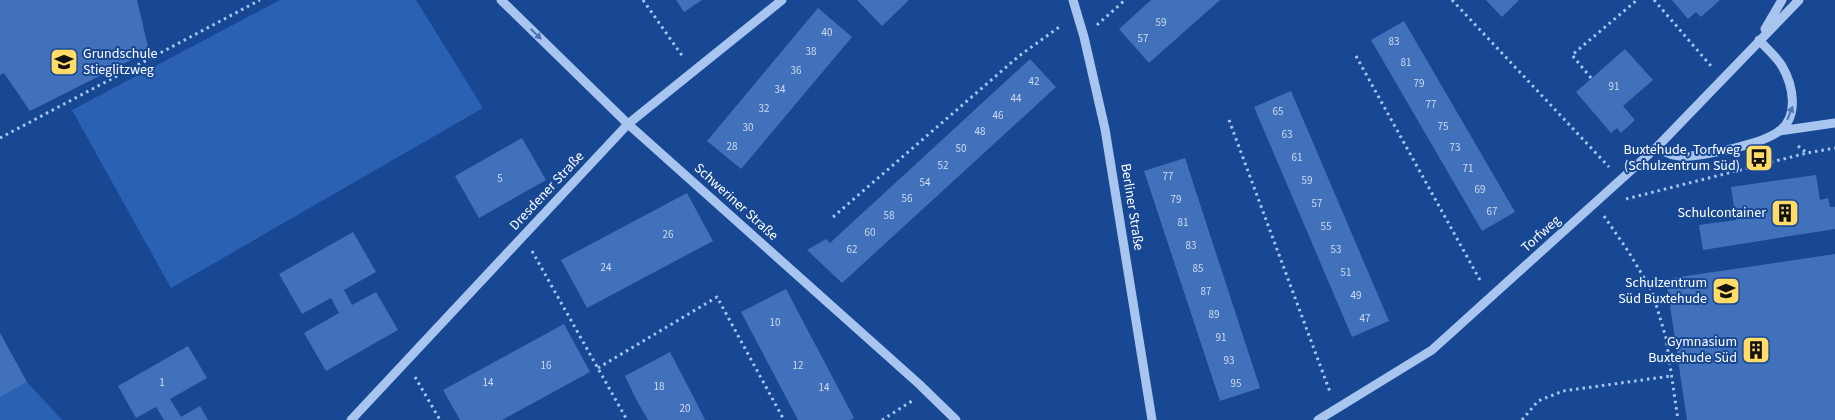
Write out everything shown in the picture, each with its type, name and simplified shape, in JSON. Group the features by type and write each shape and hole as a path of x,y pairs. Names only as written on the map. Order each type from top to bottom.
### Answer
{"street":[{"name":"Schweriner Straße","path":"501,0 628,124 928,392 956,420"},
{"name":"Dresdener Straße","path":"351,420 628,124 782,0"},
{"name":"Berliner Straße","path":"1073,0 1084,37 1105,129 1152,420"},
{"name":"Torfweg","path":"1759,40 1782,0"},
{"name":"Torfweg","path":"1318,420 1432,350 1658,146 1799,0"},
{"path":"1759,40 1781,65 1790,85 1794,104 1789,118 1779,131"},
{"path":"1658,146 1668,154 1679,156 1708,154 1754,143 1779,131 1835,123"}],"path":[{"path":"0,138 260,0"},
{"path":"644,0 694,72"},
{"path":"1084,37 1125,0"},
{"path":"1452,0 1622,179"},
{"path":"1592,78 1572,56 1637,0"},
{"path":"1654,0 1722,79"},
{"path":"833,217 1019,56 1077,15"},
{"path":"1356,56 1490,298"},
{"path":"1230,120 1336,409"},
{"path":"1618,201 1807,153"},
{"path":"1594,204 1604,215 1652,291 1666,338 1678,420"},
{"path":"1604,215 1609,211"},
{"path":"523,236 627,420"},
{"path":"598,368 717,297 784,420"},
{"path":"406,362 440,420"},
{"path":"1522,420 1538,401 1563,391 1671,376"},
{"path":"882,420 928,392"}],"shaded area":[{"path":"280,0 416,0 483,108 171,288 72,110"},
{"path":"27,382 62,420 0,420 0,397"}],"building":[{"name":"Grundschule Stieglitzweg","path":"0,0 137,0 149,51 30,111 4,73 0,75"},
{"path":"676,0 702,0 684,12"},
{"path":"857,0 909,0 882,26"},
{"path":"1151,0 1220,0 1149,63 1119,29"},
{"path":"1486,0 1519,0 1502,17"},
{"path":"1672,0 1720,0 1701,17 1696,12 1688,19"},
{"path":"818,8 852,37 741,169 707,141"},
{"path":"1404,21 1515,212 1482,231 1371,40"},
{"path":"1625,49 1653,80 1623,106 1635,120 1621,133 1617,128 1611,133 1576,92"},
{"path":"1030,59 1056,87 842,283 807,250 826,239 830,243"},
{"path":"1291,91 1389,321 1352,337 1254,107"},
{"path":"522,138 546,180 479,218 455,176"},
{"path":"1185,158 1260,388 1220,401 1144,171"},
{"name":"Schulcontainer","path":"1816,175 1820,200 1828,198 1830,207 1835,207 1835,229 1703,250 1699,225 1736,220 1731,187"},
{"path":"687,193 713,241 587,308 561,260"},
{"path":"353,232 376,272 344,290 352,305 376,292 398,330 326,371 304,333 339,313 331,298 302,314 279,274"},
{"name":"Gymnasium Buxtehude Süd","path":"1835,254 1835,420 1687,420 1666,279"},
{"path":"786,289 854,418 851,420 798,420 741,312"},
{"path":"564,324 590,372 502,420 460,420 443,390"},
{"path":"0,333 27,382 0,397"},
{"path":"188,346 207,378 170,399 181,417 200,406 208,420 164,420 156,407 136,418 118,386"},
{"path":"670,352 705,420 648,420 636,399 625,376"}],"place":[{"name":"Grundschule Stieglitzweg","path":"64,62"},
{"name":"Buxtehude, Torfweg (Schulzentrum Süd)","path":"1759,158"},
{"name":"Schulcontainer","path":"1785,213"},
{"name":"Schulzentrum Süd Buxtehude","path":"1726,291"},
{"name":"Gymnasium Buxtehude Süd","path":"1756,350"}]}
